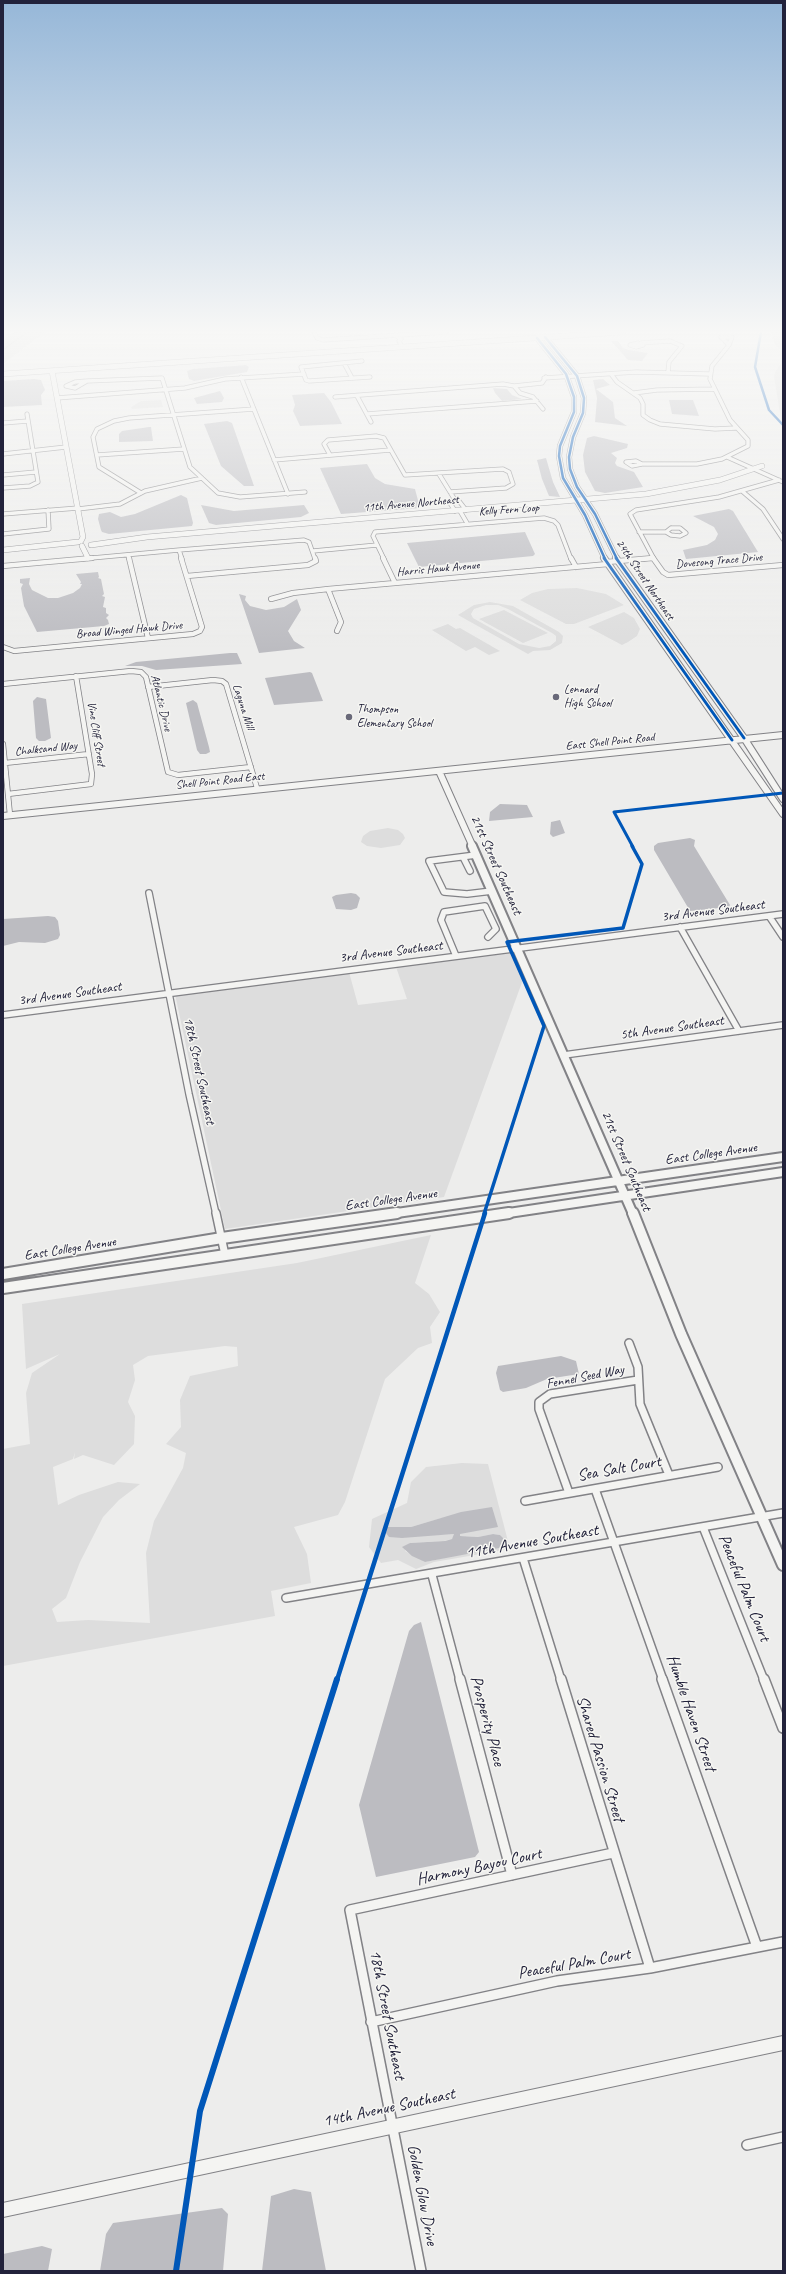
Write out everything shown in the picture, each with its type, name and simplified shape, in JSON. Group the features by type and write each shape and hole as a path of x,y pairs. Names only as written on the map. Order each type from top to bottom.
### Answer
{"street":[{"path":"3,488 37,484 31,438"},
{"path":"64,438 88,558"},
{"path":"92,438 102,470 141,492"},
{"path":"180,438 190,467 218,493 238,497 305,492"},
{"path":"265,438 288,494"},
{"path":"330,455 325,441 340,438"},
{"path":"384,438 405,475 502,469 509,472 513,484 506,488 450,492"},
{"name":"24th Street Northeast","path":"563,438 560,446 559,456 563,478 585,515 608,564 783,814"},
{"name":"24th Street Northeast","path":"573,438 569,457 572,477 595,514 619,563 744,738 783,799"},
{"path":"642,464 686,465 722,459 748,446 748,440 746,438"},
{"path":"3,454 66,449"},
{"path":"97,455 184,449"},
{"path":"274,460 390,450"},
{"path":"727,457 753,470"},
{"path":"722,459 781,481"},
{"name":"11th Avenue Northeast","path":"3,550 586,500 671,490 720,480 762,466"},
{"path":"3,474 36,472"},
{"path":"439,474 455,500 459,502 460,511"},
{"path":"3,514 106,506 123,503 141,492 202,478"},
{"name":"Dovesong Trace Drive","path":"781,481 679,505 632,511 630,514 654,560 663,572 672,576 783,565"},
{"path":"742,491 763,509 783,539"},
{"path":"455,500 450,503 460,511 467,523"},
{"path":"3,534 49,529 48,510"},
{"name":"Kelly Fern Loop","path":"377,545 373,534 379,531 535,518 550,519 558,525 566,549 576,567"},
{"path":"639,532 666,532"},
{"path":"3,566 299,540 309,542 316,561 312,564 187,576"},
{"path":"313,551 377,545 395,583"},
{"name":"Broad Winged Hawk Drive","path":"3,647 14,651 192,634 202,629 179,550"},
{"path":"128,555 148,638"},
{"name":"Harris Hawk Avenue","path":"271,599 293,593 328,589 654,560"},
{"path":"328,589 341,622 337,630"},
{"name":"Atlantic Drive","path":"3,684 136,671 144,674 168,772 178,775 250,767"},
{"name":"Vine Cliff Street","path":"8,794 91,784 92,778 89,754 76,676"},
{"name":"Laguna Mill","path":"148,687 213,680 225,682 257,788"},
{"name":"East Shell Point Road","path":"439,771 783,735"},
{"path":"3,744 8,794 7,816"},
{"name":"Chalksand Way","path":"5,763 89,754"},
{"name":"Shell Point Road East","path":"7,816 257,788 439,771"},
{"name":"21st Street Southeast","path":"439,771 620,1181 681,1334 783,1565"},
{"path":"476,855 429,861 444,892 467,894 492,892"},
{"path":"463,857 470,871"},
{"name":"18th Street Southeast","path":"149,893 189,1094 225,1255"},
{"path":"456,956 441,920 444,912 485,906 496,929"},
{"name":"3rd Avenue Southeast","path":"3,1015 169,992 783,914"},
{"path":"769,916 783,937"},
{"path":"680,927 739,1031"},
{"path":"488,937 496,929 508,928"},
{"name":"5th Avenue Southeast","path":"564,1055 783,1025"},
{"name":"East College Avenue","path":"3,1274 222,1238 783,1157"},
{"name":"East College Avenue","path":"3,1288 783,1172"},
{"path":"629,1343 638,1367 640,1404 669,1475"},
{"name":"Fennel Seed Way","path":"568,1493 538,1409 539,1402 550,1394 638,1380"},
{"name":"Sea Salt Court","path":"525,1501 718,1467"},
{"name":"Humble Haven Street","path":"595,1489 757,1947"},
{"name":"11th Avenue Southeast","path":"286,1598 432,1575 783,1513"},
{"name":"Peaceful Palm Court","path":"703,1527 783,1728"},
{"name":"Shared Passion Street","path":"523,1558 613,1853 650,1968"},
{"name":"Prosperity Place","path":"432,1575 512,1875"},
{"name":"Harmony Bayou Court","path":"350,1910 613,1853"},
{"name":"18th Street Southeast","path":"350,1910 392,2126"},
{"name":"Peaceful Palm Court","path":"372,2022 557,1982 650,1968 783,1942"},
{"name":"14th Avenue Southeast","path":"3,2210 783,2043"},
{"name":"Golden Glow Drive","path":"392,2126 421,2271"},
{"path":"747,2145 783,2137"}],"shaded area":[{"path":"119,438 153,438 153,441 119,442"},
{"path":"210,438 237,438 254,486 244,486 221,466"},
{"path":"587,438 603,438 628,444 627,448 611,453 617,458 615,463 617,466 634,472 643,487 605,493 595,491 585,472 583,455"},
{"path":"546,458 553,482 560,497 549,496 542,479 537,460"},
{"path":"367,464 375,478 385,484 415,489 420,508 341,514 320,468"},
{"path":"181,495 187,498 193,523 192,526 109,534 102,532 101,530 98,519 99,514 110,512 121,517 135,514"},
{"path":"201,505 234,511 304,505 309,513 301,517 216,525 209,523"},
{"path":"729,509 733,511 758,552 686,559 683,550 707,545 715,540 718,534 714,527 693,516"},
{"path":"525,532 535,554 533,556 419,567 407,543"},
{"path":"98,572 98,578 101,579 104,594 102,596 105,597 103,607 106,608 106,613 109,615 106,618 109,624 104,626 37,632 24,606 21,588 23,584 20,583 20,579 30,578 29,584 32,590 48,598 58,598 73,593 80,588 82,584 80,584 81,582 76,574"},
{"path":"577,588 606,594 624,605 574,624 566,624 520,600 532,593 548,589"},
{"path":"239,594 246,596 245,600 250,606 266,610 284,607 297,599 301,610 288,631 294,641 305,648 259,653"},
{"path":"490,602 513,606 559,632 563,636 562,643 550,650 533,651 528,654 458,615 474,605","holes":["486,605 498,605 552,633 556,636 556,641 550,646 539,648 519,644 473,618 471,614 474,609"]},
{"path":"504,610 548,633 523,643 479,619"},
{"path":"624,612 634,618 640,629 637,636 622,645 588,627"},
{"path":"448,624 456,629 460,628 500,651 489,655 475,647 466,651 432,630"},
{"path":"237,653 242,664 156,670 142,666 125,666 136,662"},
{"path":"310,672 312,673 323,701 274,705 265,678"},
{"path":"37,697 46,699 51,738 45,741 39,741 36,738 33,701"},
{"path":"193,700 197,703 209,747 210,752 206,754 200,754 197,750 186,703"},
{"path":"500,804 527,805 533,817 489,821 490,812"},
{"path":"560,820 565,833 553,837 550,834 551,822"},
{"path":"388,828 398,830 403,834 405,838 400,845 381,848 367,846 361,842 363,836 370,831"},
{"path":"690,838 695,840 694,846 730,905 729,907 690,911 654,850 654,846 658,843"},
{"path":"351,893 356,894 360,898 357,908 351,910 336,909 332,897"},
{"path":"48,916 55,917 58,921 60,935 58,939 45,943 19,942 3,946 3,919"},
{"path":"516,952 525,974 444,1197 225,1229 175,994 349,972 358,1005 407,999 396,967"},
{"path":"431,1235 415,1283 429,1294 440,1312 430,1327 432,1343 418,1348 385,1379 345,1502 338,1515 294,1527 307,1554 311,1583 271,1591 275,1616 3,1666 3,1449 30,1444 26,1393 32,1373 60,1354 26,1369 22,1304 297,1263","holes":["225,1346 237,1347 238,1366 190,1376 180,1400 181,1427 166,1444 186,1453 183,1468 154,1521 146,1553 150,1623 88,1620 57,1622 52,1609 66,1598 80,1562 103,1517 119,1500 140,1484 118,1482 79,1495 58,1505 53,1467 73,1459 75,1452 74,1459 83,1455 114,1465 134,1444 135,1416 128,1402 135,1380 133,1365 148,1356"]},
{"path":"561,1356 576,1361 579,1374 547,1379 526,1388 503,1392 500,1390 496,1373 498,1366"},
{"path":"462,1463 488,1464 510,1549 434,1562 416,1569 398,1560 381,1563 369,1547 372,1519 407,1503 411,1482 426,1467","holes":["442,1518 460,1536 478,1537 493,1534 500,1535 505,1545 425,1562 405,1551 410,1543 444,1541 452,1539 455,1534 389,1537 387,1527 411,1527"]},
{"path":"492,1507 498,1527 460,1534 460,1536 478,1537 493,1534 500,1535 505,1540 505,1545 499,1548 425,1562 412,1556 402,1547 410,1543 445,1541 452,1539 454,1534 402,1538 389,1537 386,1533 387,1527 411,1527 461,1512"},
{"path":"421,1622 479,1852 475,1857 376,1877 359,1805 409,1631 414,1625"},
{"path":"294,2189 311,2192 326,2271 262,2271 271,2196"},
{"path":"222,2208 228,2214 223,2271 100,2271 106,2234 113,2223"},
{"path":"42,2246 52,2249 48,2271 3,2271 3,2254"}],"cycle path":[{"path":"563,438 560,446 559,456 563,478 585,515 603,556 732,740"},
{"path":"573,438 569,457 570,469 577,487 595,514 618,561 744,738"},
{"path":"176,2271 200,2111 544,1026 507,942 623,928 642,864 614,812 783,793"}],"place":[{"name":"Lennard High School","path":"556,697"},
{"name":"Thompson Elementary School","path":"349,717"}]}
